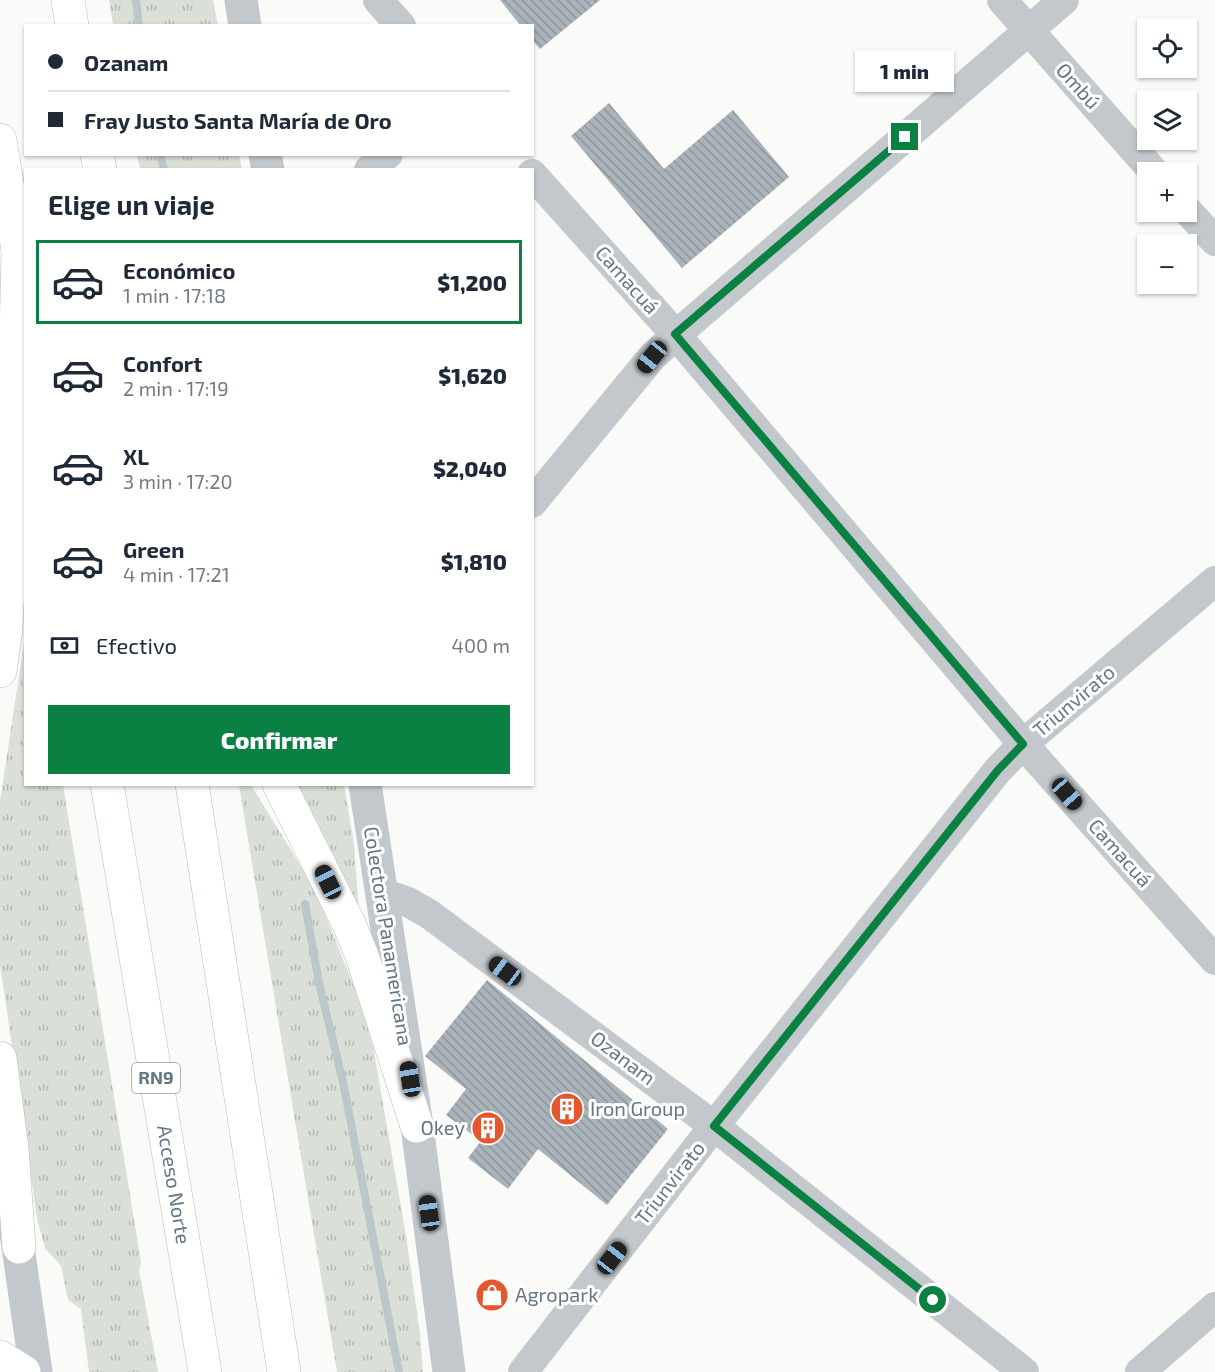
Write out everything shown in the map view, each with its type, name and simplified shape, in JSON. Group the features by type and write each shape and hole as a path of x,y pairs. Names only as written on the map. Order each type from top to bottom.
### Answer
{"main road":[{"path":"68,0 72,24"},
{"path":"0,140 24,284"},
{"path":"0,671 6,629 12,507 18,252"},
{"name":"Acceso Norte","path":"107,786 205,1372"},
{"path":"192,786 284,1372"},
{"path":"280,786 349,924 362,956 417,1126"},
{"path":"0,1058 12,1148 19,1247"},
{"path":"0,1357 24,1372"}],"street":[{"path":"241,0 245,24"},
{"path":"378,0 399,24"},
{"name":"Ombú","path":"1002,0 1145,162"},
{"path":"534,501 652,357 675,334 1064,0"},
{"path":"371,168 386,156"},
{"path":"517,156 526,168"},
{"name":"Camacuá","path":"534,176 675,334 1023,744 1215,960"},
{"path":"1197,221 1215,241"},
{"name":"Triunvirato","path":"523,1372 714,1126 998,770 1023,744 1215,581"},
{"name":"Colectora Panamericana","path":"365,786 417,1126 449,1372"},
{"name":"Ozanam","path":"381,893 408,902 429,914 714,1126 1024,1372"},
{"path":"0,1139 19,1247 36,1372"},
{"path":"1140,1372 1215,1307"}],"green space":[{"path":"109,0 213,0 218,24 113,24"},
{"path":"137,156 239,156 242,168 140,168"},
{"path":"24,644 24,786 63,786 141,1262 139,1270 158,1372 89,1372 81,1309 68,1300 61,1266 45,1248 37,1219 0,964 0,801"},
{"path":"239,786 252,786 315,889 355,989 373,1046 406,1236 420,1333 423,1372 337,1372"},
{"path":"291,786 344,786 354,844 359,912"}],"building":[{"path":"500,0 600,0 540,49 534,42 534,24 519,24"},
{"path":"609,103 664,169 733,110 789,177 682,268 571,136"},
{"name":"Iron Group","path":"487,980 668,1129 607,1205 538,1149 508,1189 468,1158 481,1141 446,1115 466,1089 425,1056"}],"waterway":[{"path":"136,0 139,24"},
{"path":"160,156 164,168"},
{"path":"305,904 319,983 343,1082 399,1372"}],"place":[{"name":"Iron Group","path":"567,1109"},
{"name":"Okey","path":"488,1128"},
{"name":"Agropark","path":"492,1295"}],"route":[{"path":"905,137 675,334 1023,744 998,770 714,1126 933,1300"}]}
